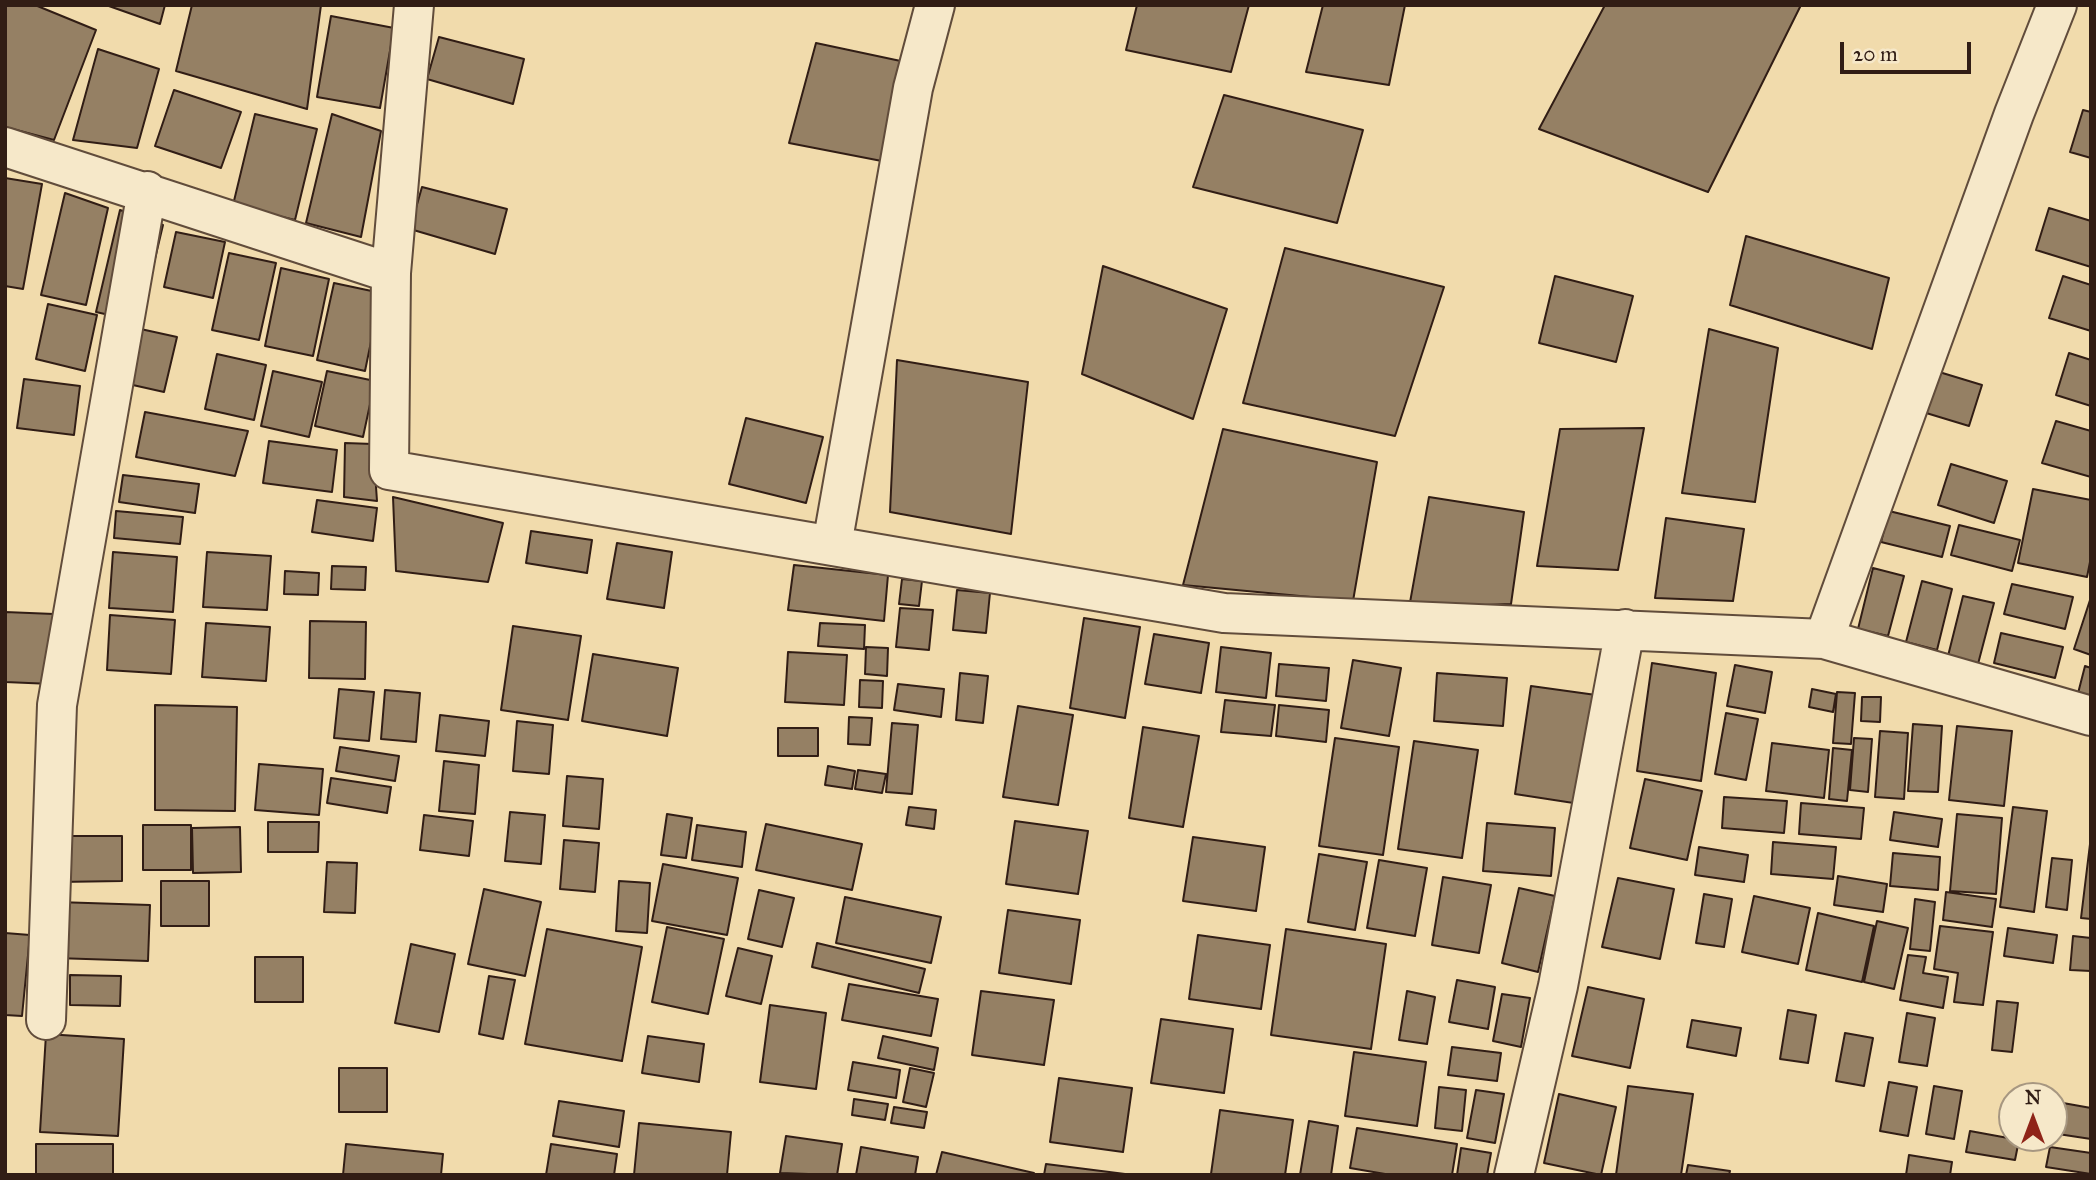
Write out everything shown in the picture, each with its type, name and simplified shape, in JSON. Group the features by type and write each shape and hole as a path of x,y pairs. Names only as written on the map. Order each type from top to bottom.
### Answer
{"street":[{"path":"414,5 391,273 389,470 1224,612 1824,639 2091,716"},
{"path":"832,545 913,88 935,5"},
{"path":"1824,639 2014,114 2057,5"},
{"path":"5,147 391,273"},
{"path":"46,1020 57,705 146,191"},
{"path":"1514,1175 1558,986 1625,629"}],"building":[{"path":"6,5 35,5 96,30 54,140 5,127"},
{"path":"106,5 165,5 160,24"},
{"path":"192,5 321,5 307,109 176,71"},
{"path":"1137,5 1249,5 1231,72 1126,50"},
{"path":"1323,5 1405,5 1389,85 1306,72"},
{"path":"1605,5 1801,5 1708,192 1539,129"},
{"path":"331,16 394,28 380,108 317,97"},
{"path":"439,37 524,59 513,104 427,79"},
{"path":"816,43 910,63 892,163 789,143"},
{"path":"98,49 159,69 137,148 73,140"},
{"path":"174,90 241,112 221,168 155,146"},
{"path":"1224,95 1363,130 1337,223 1193,187"},
{"path":"2083,110 2091,112 2091,158 2070,152"},
{"path":"255,114 317,129 295,220 233,205"},
{"path":"332,114 381,131 361,237 306,223"},
{"path":"5,178 42,184 23,289 5,286"},
{"path":"422,187 507,209 495,254 410,229"},
{"path":"65,193 108,208 86,305 41,295"},
{"path":"2049,208 2091,221 2091,267 2036,250"},
{"path":"120,210 163,225 140,322 96,312"},
{"path":"176,232 225,242 213,298 164,287"},
{"path":"1746,236 1889,278 1872,349 1730,305"},
{"path":"1285,248 1444,287 1395,436 1243,403"},
{"path":"229,253 276,263 259,340 212,330"},
{"path":"1103,266 1227,309 1193,419 1082,374"},
{"path":"281,268 329,279 313,356 265,346"},
{"path":"1555,276 1633,296 1616,362 1539,343"},
{"path":"2063,276 2091,285 2091,331 2049,318"},
{"path":"334,283 381,293 365,371 317,360"},
{"path":"48,304 97,315 85,371 36,359"},
{"path":"127,326 177,337 164,392 115,381"},
{"path":"1709,329 1778,348 1755,502 1682,493"},
{"path":"2069,353 2091,360 2091,406 2056,395"},
{"path":"217,354 266,365 254,420 205,409"},
{"path":"897,360 1028,382 1011,534 890,512"},
{"path":"1926,368 1982,385 1969,426 1913,409"},
{"path":"273,371 322,382 309,437 261,426"},
{"path":"327,371 375,381 363,437 315,426"},
{"path":"24,379 80,386 74,435 17,428"},
{"path":"145,412 248,431 235,476 136,457"},
{"path":"746,418 823,437 806,503 729,484"},
{"path":"2056,421 2091,431 2091,477 2042,463"},
{"path":"1644,428 1618,570 1537,566 1560,429"},
{"path":"1223,429 1377,462 1353,601 1183,585"},
{"path":"269,441 337,450 332,492 263,483"},
{"path":"345,443 373,444 377,501 344,497"},
{"path":"1951,464 2007,481 1994,523 1938,505"},
{"path":"123,475 199,484 195,513 119,502"},
{"path":"2033,489 2091,500 2091,557 2087,577 2018,563"},
{"path":"393,497 503,523 488,582 396,571"},
{"path":"1429,497 1524,512 1511,604 1409,608"},
{"path":"317,500 377,508 373,541 312,532"},
{"path":"116,511 183,517 180,544 114,538"},
{"path":"1889,511 1950,526 1942,557 1881,542"},
{"path":"1666,518 1744,529 1733,601 1655,598"},
{"path":"1959,525 2020,540 2012,571 1951,555"},
{"path":"531,531 592,540 587,573 526,563"},
{"path":"617,543 672,552 664,608 607,599"},
{"path":"113,552 177,557 173,612 109,608"},
{"path":"207,552 271,556 267,610 203,607"},
{"path":"794,565 888,575 884,621 788,610"},
{"path":"332,566 366,567 365,590 331,589"},
{"path":"1873,568 1904,576 1888,636 1858,629"},
{"path":"285,571 319,573 318,595 284,594"},
{"path":"902,579 922,581 919,606 899,604"},
{"path":"1922,581 1952,589 1937,650 1906,642"},
{"path":"2012,584 2073,597 2065,629 2004,614"},
{"path":"957,590 990,593 986,633 953,630"},
{"path":"1963,596 1994,603 1978,664 1948,656"},
{"path":"2091,597 2091,655 2074,649"},
{"path":"900,608 933,610 929,650 896,647"},
{"path":"5,612 54,614 52,684 5,682"},
{"path":"110,615 175,620 171,674 107,670"},
{"path":"1084,618 1140,627 1125,718 1070,708"},
{"path":"310,621 366,622 365,679 309,678"},
{"path":"206,623 270,627 266,681 202,677"},
{"path":"820,623 865,625 864,649 818,646"},
{"path":"513,626 581,636 568,720 501,710"},
{"path":"2001,633 2063,647 2055,678 1994,663"},
{"path":"1154,634 1209,643 1201,693 1145,684"},
{"path":"866,647 888,648 887,676 865,674"},
{"path":"1221,647 1271,653 1266,698 1216,692"},
{"path":"788,652 847,655 844,705 785,702"},
{"path":"593,654 678,668 667,736 582,721"},
{"path":"1353,660 1401,668 1389,736 1341,728"},
{"path":"1652,663 1716,673 1701,781 1637,771"},
{"path":"1279,664 1329,668 1326,701 1276,696"},
{"path":"1735,665 1772,672 1765,713 1727,706"},
{"path":"2085,666 2091,668 2091,709 2075,705"},
{"path":"960,673 988,676 983,723 956,720"},
{"path":"1437,673 1507,678 1503,726 1434,721"},
{"path":"860,680 883,681 882,708 859,707"},
{"path":"898,684 944,689 941,717 894,710"},
{"path":"1531,686 1596,695 1580,804 1515,794"},
{"path":"339,689 374,692 369,741 334,738"},
{"path":"1812,689 1836,694 1833,712 1809,707"},
{"path":"385,690 420,693 416,742 381,739"},
{"path":"1837,692 1855,693 1851,744 1833,743"},
{"path":"1862,697 1881,697 1880,722 1861,721"},
{"path":"1225,700 1275,705 1271,736 1221,732"},
{"path":"155,705 237,707 235,811 155,810"},
{"path":"1279,705 1329,710 1326,742 1276,736"},
{"path":"1018,706 1073,715 1058,805 1003,797"},
{"path":"1726,713 1758,719 1746,780 1715,774"},
{"path":"440,715 489,721 485,756 436,751"},
{"path":"849,717 872,718 870,745 848,744"},
{"path":"517,721 553,725 549,774 513,771"},
{"path":"892,723 918,725 912,794 886,792"},
{"path":"1913,724 1942,726 1938,792 1908,791"},
{"path":"1957,726 2012,731 2004,806 1949,800"},
{"path":"1143,727 1199,736 1183,827 1129,818"},
{"path":"778,728 818,728 818,756 778,756"},
{"path":"1880,731 1908,733 1904,799 1875,797"},
{"path":"1335,738 1399,747 1383,855 1319,846"},
{"path":"1854,738 1872,739 1868,792 1850,790"},
{"path":"1414,741 1478,750 1462,858 1398,849"},
{"path":"1772,743 1829,750 1824,798 1766,791"},
{"path":"340,747 399,756 395,781 336,771"},
{"path":"1833,748 1852,750 1847,801 1829,799"},
{"path":"444,761 479,765 475,814 439,811"},
{"path":"259,764 323,769 319,815 255,810"},
{"path":"828,766 855,771 852,789 825,785"},
{"path":"858,770 886,774 882,793 855,789"},
{"path":"567,776 603,779 599,829 563,826"},
{"path":"331,778 391,787 387,813 327,803"},
{"path":"1645,779 1702,791 1687,860 1630,848"},
{"path":"1724,797 1787,801 1784,833 1722,828"},
{"path":"1801,803 1864,808 1861,839 1799,834"},
{"path":"909,807 936,810 934,829 906,825"},
{"path":"2013,807 2047,811 2034,912 2000,907"},
{"path":"510,812 545,815 541,864 505,861"},
{"path":"1894,812 1942,819 1938,847 1890,840"},
{"path":"667,814 692,818 686,858 661,855"},
{"path":"1957,814 2002,818 1996,894 1950,891"},
{"path":"424,815 473,821 469,856 420,850"},
{"path":"1015,821 1088,831 1078,894 1006,884"},
{"path":"268,822 319,822 318,852 268,852"},
{"path":"1487,823 1555,828 1551,876 1483,871"},
{"path":"766,824 862,844 852,890 756,870"},
{"path":"143,825 191,825 191,870 143,870"},
{"path":"697,825 746,832 742,867 692,860"},
{"path":"240,827 241,872 193,873 192,828"},
{"path":"58,836 122,836 122,881 58,882"},
{"path":"1193,837 1265,847 1256,911 1183,901"},
{"path":"564,840 599,843 595,892 560,889"},
{"path":"1773,842 1836,847 1833,879 1771,874"},
{"path":"2091,845 2091,919 2081,918"},
{"path":"1699,847 1748,855 1744,882 1695,875"},
{"path":"1893,853 1940,857 1938,890 1890,886"},
{"path":"1319,854 1367,862 1355,930 1308,922"},
{"path":"2052,858 2072,860 2067,910 2046,907"},
{"path":"1379,860 1427,868 1415,936 1367,928"},
{"path":"327,862 357,863 355,913 324,912"},
{"path":"663,864 738,878 727,935 652,921"},
{"path":"1838,876 1887,884 1883,912 1834,905"},
{"path":"1443,877 1491,885 1479,953 1432,945"},
{"path":"1618,878 1674,889 1660,959 1602,947"},
{"path":"161,881 209,881 209,926 161,926"},
{"path":"619,881 650,883 647,933 616,931"},
{"path":"1519,888 1555,896 1538,972 1502,963"},
{"path":"484,889 541,902 525,976 468,964"},
{"path":"759,890 794,898 782,947 748,939"},
{"path":"1946,892 1996,899 1992,927 1943,920"},
{"path":"1704,894 1732,899 1724,947 1696,943"},
{"path":"1754,896 1810,908 1798,964 1742,952"},
{"path":"845,897 941,917 931,963 836,943"},
{"path":"1915,899 1935,902 1930,951 1910,949"},
{"path":"57,902 150,905 148,961 55,958"},
{"path":"1008,910 1080,920 1071,984 999,973"},
{"path":"1818,913 1874,926 1862,982 1806,970"},
{"path":"1877,921 1908,928 1894,989 1864,982"},
{"path":"1940,926 1993,932 1983,1005 1954,1002 1958,973 1934,969"},
{"path":"667,927 724,939 708,1014 652,1002"},
{"path":"2008,928 2057,935 2053,963 2004,956"},
{"path":"547,929 642,947 622,1061 525,1044"},
{"path":"1286,929 1386,944 1371,1049 1271,1035"},
{"path":"5,933 30,935 22,1016 5,1015"},
{"path":"1198,935 1270,945 1261,1009 1189,999"},
{"path":"2073,936 2091,938 2091,971 2070,970"},
{"path":"817,943 925,969 919,993 812,967"},
{"path":"411,944 455,954 439,1032 395,1023"},
{"path":"738,948 772,956 761,1004 726,996"},
{"path":"1908,955 1926,957 1923,973 1948,977 1943,1008 1900,1000"},
{"path":"255,957 303,957 303,1002 255,1002"},
{"path":"70,975 121,976 120,1006 70,1005"},
{"path":"489,976 515,980 503,1039 479,1034"},
{"path":"1457,980 1495,987 1488,1029 1449,1022"},
{"path":"849,984 938,999 931,1036 842,1020"},
{"path":"1588,987 1644,999 1630,1068 1572,1056"},
{"path":"981,991 1054,1000 1044,1065 972,1055"},
{"path":"1407,991 1435,997 1427,1044 1399,1040"},
{"path":"1502,994 1530,998 1521,1047 1493,1041"},
{"path":"1997,1001 2018,1003 2012,1052 1992,1050"},
{"path":"770,1005 826,1013 816,1089 760,1082"},
{"path":"1788,1010 1816,1015 1808,1063 1780,1059"},
{"path":"1907,1013 1935,1018 1927,1066 1899,1062"},
{"path":"1161,1019 1233,1029 1224,1093 1151,1083"},
{"path":"1692,1020 1741,1028 1736,1056 1687,1047"},
{"path":"1845,1033 1873,1038 1864,1086 1836,1081"},
{"path":"46,1034 124,1039 118,1136 40,1132"},
{"path":"648,1036 704,1044 699,1082 642,1073"},
{"path":"883,1036 938,1048 934,1070 878,1058"},
{"path":"1452,1047 1501,1053 1497,1081 1448,1075"},
{"path":"1354,1052 1426,1062 1417,1126 1345,1116"},
{"path":"853,1062 900,1070 896,1098 848,1090"},
{"path":"339,1068 387,1068 387,1112 339,1112"},
{"path":"910,1068 934,1073 926,1107 903,1102"},
{"path":"1059,1078 1132,1088 1123,1152 1050,1142"},
{"path":"1889,1082 1917,1087 1908,1136 1880,1131"},
{"path":"1628,1086 1693,1094 1681,1175 1616,1175"},
{"path":"1934,1086 1962,1091 1954,1139 1926,1134"},
{"path":"1439,1087 1466,1090 1462,1131 1435,1128"},
{"path":"1476,1090 1504,1094 1495,1143 1467,1138"},
{"path":"1559,1094 1616,1107 1601,1175 1544,1163"},
{"path":"854,1099 888,1104 885,1120 852,1115"},
{"path":"559,1101 624,1111 619,1147 553,1136"},
{"path":"2068,1104 2091,1108 2091,1139 2068,1136"},
{"path":"894,1107 927,1112 924,1128 891,1123"},
{"path":"1220,1110 1293,1120 1285,1175 1211,1174"},
{"path":"1309,1121 1338,1126 1331,1175 1300,1175"},
{"path":"639,1123 731,1132 727,1175 634,1175"},
{"path":"1357,1128 1457,1144 1452,1175 1391,1175 1350,1168"},
{"path":"1970,1131 1998,1136 1998,1152 2017,1152 2015,1160 1966,1152"},
{"path":"786,1136 842,1144 837,1175 780,1173"},
{"path":"36,1144 113,1144 113,1175 36,1175"},
{"path":"346,1144 443,1154 441,1175 343,1175"},
{"path":"551,1144 617,1154 614,1175 546,1175"},
{"path":"861,1147 918,1157 915,1175 856,1175"},
{"path":"1461,1148 1491,1153 1487,1175 1457,1175"},
{"path":"2068,1150 2091,1153 2091,1174 2046,1167 2049,1152 2068,1152"},
{"path":"942,1152 1034,1173 936,1175"},
{"path":"1909,1155 1952,1162 1950,1175 1906,1175"},
{"path":"1046,1164 1125,1174 1044,1175"},
{"path":"1688,1165 1730,1171 1729,1175 1686,1175"}]}
